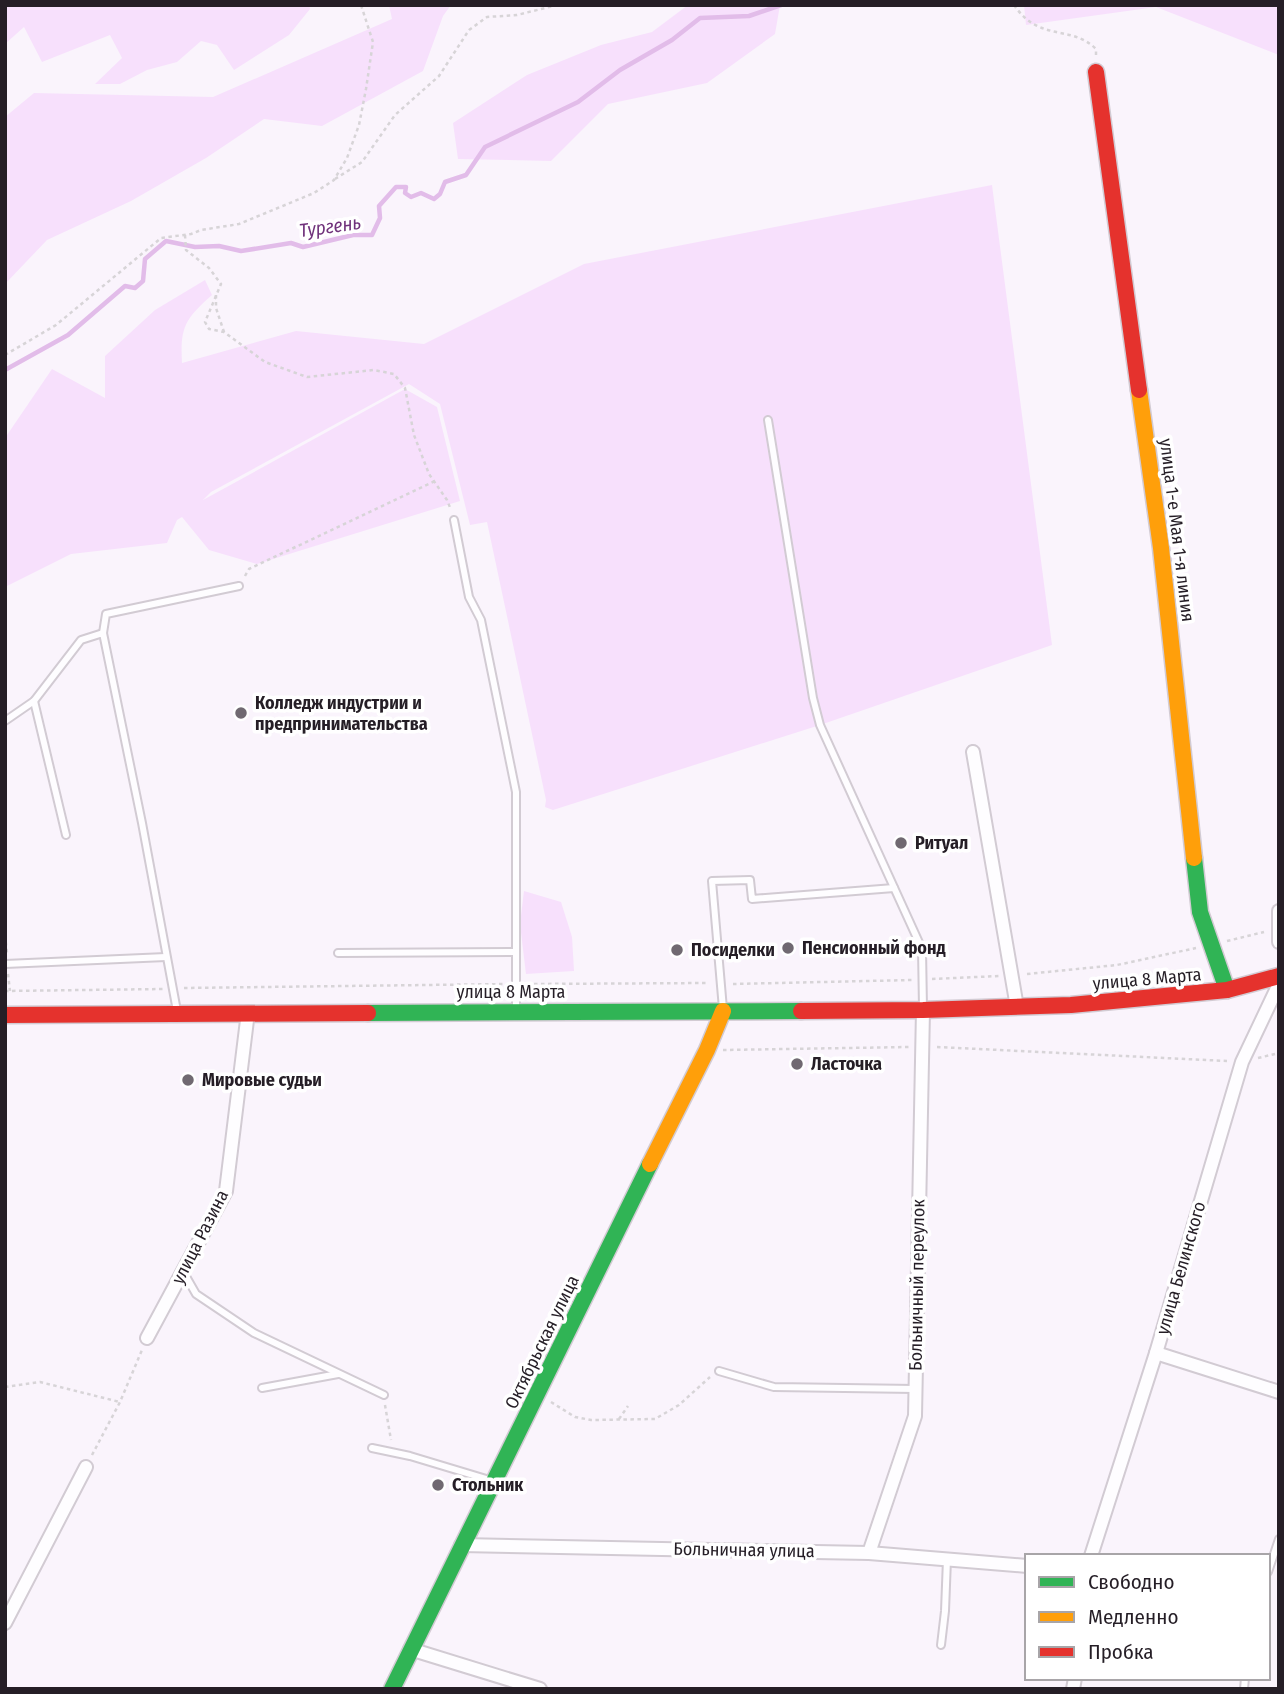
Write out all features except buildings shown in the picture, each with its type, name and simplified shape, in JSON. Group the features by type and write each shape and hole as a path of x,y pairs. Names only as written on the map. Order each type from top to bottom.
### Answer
{"street":[{"name":"улица 1-е Мая 1-я линия","path":"1096,72 1161,548 1200,912 1227,990"},
{"path":"973,752 1017,1007"},
{"path":"1279,911 1279,942"},
{"name":"улица 8 Марта","path":"5,1015 923,1010 1071,1005 1227,990 1279,976"},
{"name":"улица Белинского","path":"1092,1554 1156,1353 1242,1062 1279,984"},
{"name":"Больничный переулок","path":"869,1553 915,1416 923,1010"},
{"name":"Октябрьская улица","path":"393,1689 410,1648 495,1482 707,1050 723,1011"},
{"name":"улица Разина","path":"147,1338 226,1191 248,1012"},
{"path":"1156,1353 1279,1392"},
{"path":"6,1618 86,1467"},
{"name":"Больничная улица","path":"461,1545 869,1553 1025,1566"},
{"path":"410,1648 540,1689"}],"lane":[{"path":"768,420 813,698 820,725 922,949 923,1010"},
{"path":"454,520 469,597 481,620 516,792 516,1011"},
{"path":"177,1013 103,633 106,614 239,586"},
{"path":"5,721 34,701 81,640 103,633"},
{"path":"34,701 66,835"},
{"path":"723,1011 712,881 750,880 752,899 894,888"},
{"path":"338,953 516,952"},
{"path":"5,964 166,957"},
{"path":"183,1271 196,1294 254,1333 384,1395"},
{"path":"719,1371 775,1387 915,1389"},
{"path":"262,1388 340,1373"},
{"path":"372,1448 410,1456 495,1482"},
{"path":"1270,1566 1279,1539"},
{"path":"942,1645 947,1559"}],"path":[{"path":"334,180 347,158 359,125 366,89 373,42 361,5"},
{"path":"5,355 57,325 161,238 239,224 314,193 362,162 396,115 439,76 469,30 487,16 517,15 557,5"},
{"path":"1014,5 1032,25 1086,39 1096,49 1096,72"},
{"path":"185,235 186,250 209,268 221,284 205,322 209,329 224,332 265,362 307,377 374,370 394,374 405,388 414,435 429,474 447,500 454,520"},
{"path":"216,293 216,308 224,332"},
{"path":"239,586 249,569 435,481"},
{"path":"5,991 720,983 1013,976 1117,965 1213,945 1277,928"},
{"path":"707,1050 921,1046 1242,1062 1279,1053"},
{"path":"96,1446 120,1402 147,1338"},
{"path":"541,1387 552,1404 575,1417 592,1420 655,1419 679,1405 719,1371"},
{"path":"5,1387 40,1382 120,1402"},
{"path":"384,1395 388,1433"},
{"path":"619,1419 628,1406"}],"shaded area":[{"path":"5,5 309,5 310,9 289,35 234,70 217,45 201,41 177,62 147,70 120,84 95,84 122,58 110,35 42,62 24,27 5,44"},
{"path":"389,5 451,5 443,16 423,71 322,126 264,119 206,158 131,201 47,240 5,284 5,117 34,93 213,97 392,19"},
{"path":"688,5 780,5 775,34 707,83 608,104 551,161 458,159 453,123 527,75 601,45 652,32"},
{"path":"1024,5 1279,5 1279,55 1156,7 1026,25"},
{"path":"992,185 1052,645 820,725 553,810 545,807 546,800 487,522 470,525 440,404 409,384 211,492 203,500 405,389 437,407 460,501 257,564 209,550 182,517 177,520 167,543 71,554 5,587 5,438 52,369 105,398 105,356 155,310 205,280 212,295 186,324 182,341 182,363 296,331 424,344 584,264"},
{"path":"524,891 561,902 572,937 574,971 526,974 520,924"}],"waterway":[{"name":"Тургень","path":"5,370 68,335 125,286 135,288 143,281 145,259 166,241 195,247 219,246 241,251 291,243 303,247 353,235 372,235 380,218 379,206 396,187 406,187 405,193 411,197 421,193 434,199 440,194 445,182 466,175 485,147 578,102 620,70 672,40 700,18 749,16 781,5"}],"traffic: fast":[{"path":"1194,858 1200,912 1227,990"},
{"path":"368,1013 801,1011"},
{"path":"392,1689 650,1164"}],"traffic: slow":[{"path":"1139,390 1161,548 1194,858"},
{"path":"650,1164 707,1050 723,1011"}],"traffic: jam":[{"path":"1096,72 1139,390"},
{"path":"801,1011 1071,1005 1227,990 1279,976"},
{"path":"5,1015 368,1013"}],"place":[{"name":"Колледж индустрии и предпринимательства","path":"241,713"},
{"name":"Ритуал","path":"901,843"},
{"name":"Пенсионный фонд","path":"788,948"},
{"name":"Посиделки","path":"677,950"},
{"name":"Ласточка","path":"797,1064"},
{"name":"Мировые судьи","path":"188,1080"},
{"name":"Стольник","path":"438,1485"}]}
